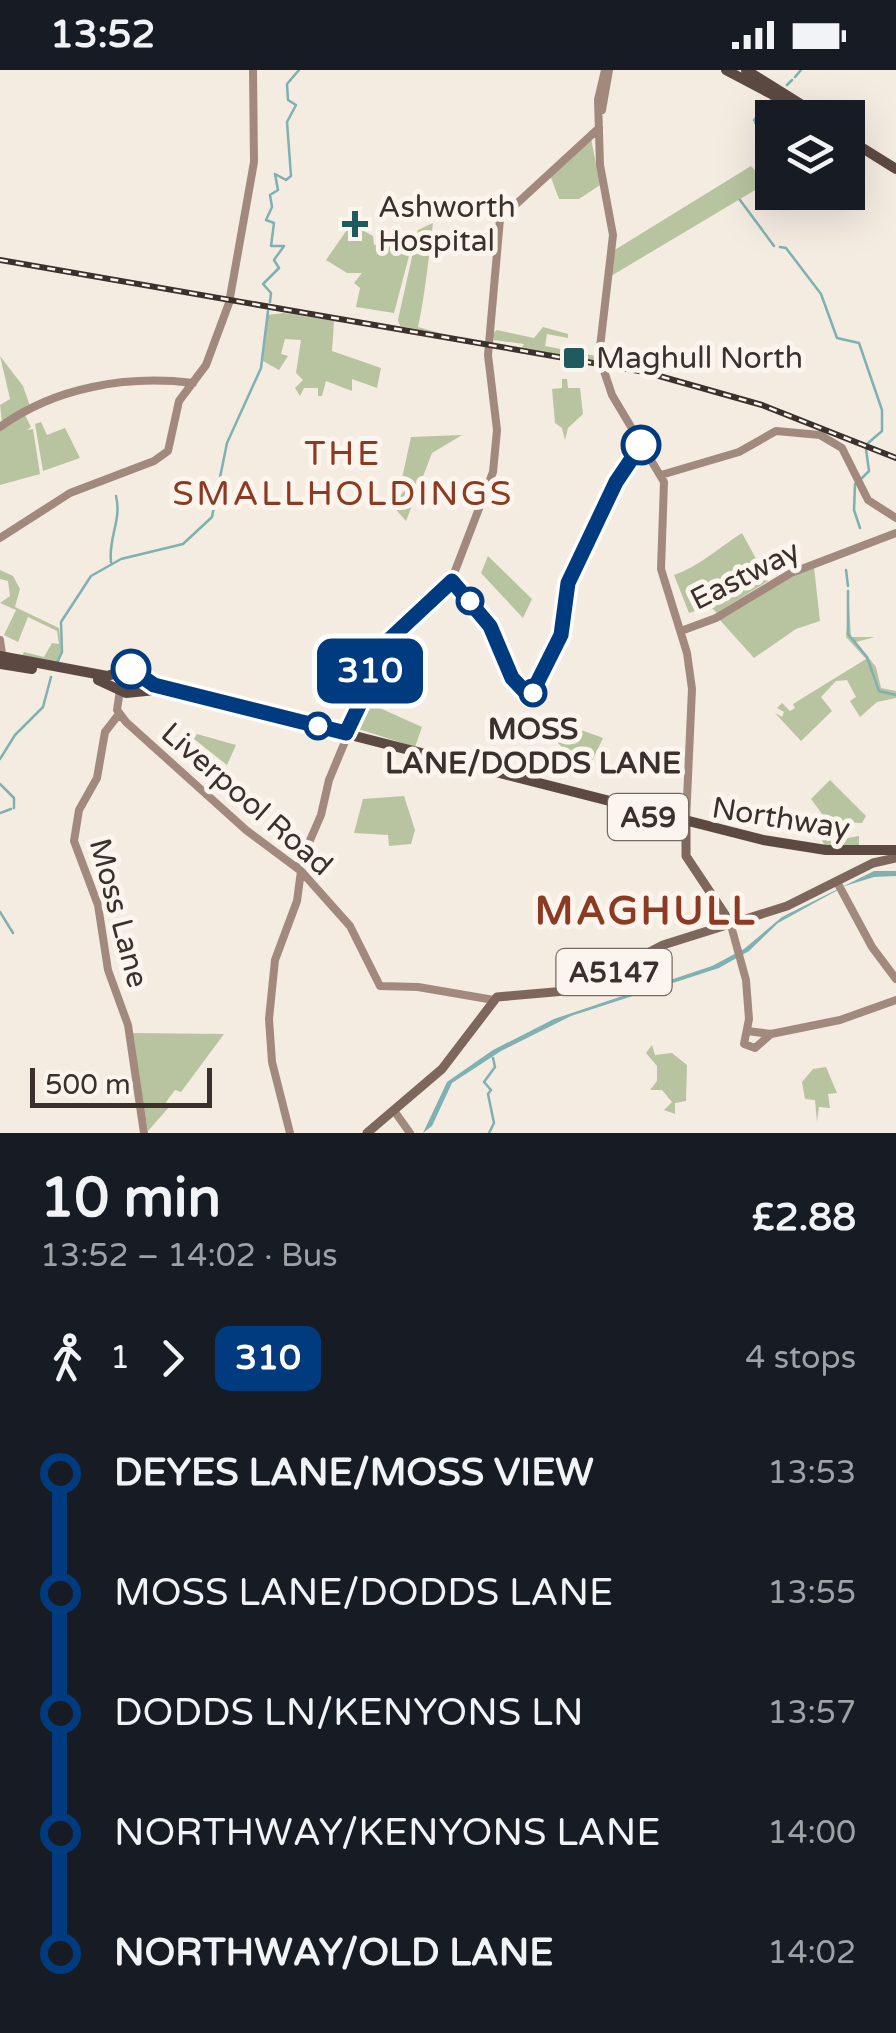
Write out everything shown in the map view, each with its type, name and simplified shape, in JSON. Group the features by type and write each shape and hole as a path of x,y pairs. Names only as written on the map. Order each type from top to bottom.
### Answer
{"highway":[{"path":"726,70 782,100"},
{"path":"736,70 784,100"},
{"path":"748,70 794,100"},
{"path":"865,145 896,162"},
{"path":"865,148 896,169"},
{"name":"Northway","path":"1,661 123,689 150,689 562,789 686,824"},
{"name":"A59","path":"123,689 128,668 140,677"},
{"path":"123,689 140,677"},
{"name":"Northway","path":"140,677 154,685 591,802 805,854 895,853"},
{"path":"562,789 591,802"}],"main road":[{"path":"686,824 686,856 730,922"},
{"name":"A5147","path":"494,1000 577,990 648,952 841,886 863,868 895,853"},
{"path":"717,926 722,906"},
{"path":"367,1133 396,1112 444,1066 494,1000"}],"street":[{"path":"0,538 70,492 166,454 179,401 206,365 229,302 254,162 252,70"},
{"path":"607,70 597,128 611,235 599,356 616,404 662,475 661,569 681,631"},
{"path":"290,1133 272,1066 270,1018 275,960 296,901 299,869 366,691 376,652 452,581 496,455 489,344 501,217 597,128"},
{"path":"0,428 41,402 133,378 194,383"},
{"path":"662,475 739,452 776,431 820,435 841,446 868,500 896,518"},
{"name":"Eastway","path":"686,824 692,705 681,631 716,618 790,574 896,534"},
{"path":"0,640 1,661"},
{"path":"119,714 123,689"},
{"name":"Liverpool Road","path":"119,714 246,830 299,869 350,926 380,986 418,986 494,1000"},
{"name":"Moss Lane","path":"119,714 105,732 97,778 78,815 74,841 98,905 108,970 128,1024 144,1133"},
{"path":"841,886 872,947 896,979"},
{"path":"730,922 743,961 750,1019 759,1033 840,1020 896,1000"},
{"path":"396,1112 410,1133"}],"green space":[{"path":"591,138 600,185 579,199 559,199 550,175"},
{"path":"751,166 755,170 755,190 611,276 613,251"},
{"path":"433,223 418,327 443,334 400,326 398,320 418,230"},
{"path":"351,224 373,236 374,245 404,240 400,253 409,256 394,313 356,307 360,288 354,283 362,273 347,273 326,260"},
{"path":"284,313 334,321 332,351 381,368 377,388 352,379 352,391 326,381 322,396 318,396 318,388 304,388 300,396 295,388 303,380 296,373 301,340 285,339 281,354 288,356 279,370 263,361 268,315"},
{"path":"543,327 568,334 568,338 547,334 545,346 596,356 597,361 522,348 524,344 494,340 492,334 497,330 534,338"},
{"path":"0,356 23,386 30,406 2,423 0,405 10,399"},
{"path":"562,379 567,379 568,388 580,388 583,414 568,428 565,440 562,428 555,423 552,389 562,388"},
{"path":"24,413 31,427 27,430 33,429 40,474 0,485 0,429"},
{"path":"41,422 47,435 65,428 80,458 43,471 35,424"},
{"path":"462,435 432,453 406,521 392,505 406,489 401,483 411,437"},
{"path":"742,533 768,581 717,613 697,594 689,596 695,611 689,613 674,575 701,562"},
{"path":"488,556 532,599 523,618 481,573"},
{"path":"814,567 820,621 796,629 754,658 719,619 763,590"},
{"path":"0,570 13,576 20,589 15,607 59,628 62,652 56,663 22,656 24,652 44,657 52,643 59,644 57,631 28,617 18,642 4,635 16,610 0,603 10,596 8,581 0,579"},
{"path":"849,605 851,637 875,637 856,642 876,667 881,688 896,691 896,698 877,702 860,717 850,701 856,697 847,680 836,681 821,697 832,711 801,741 775,713 782,717 784,712 777,708 782,703 790,711 795,708 793,704 866,659 846,637"},
{"path":"362,700 422,727 415,747 349,726"},
{"path":"554,720 603,738 584,778 569,775 560,779 558,775 576,761 557,742 551,727"},
{"path":"197,734 236,745 227,765 194,739"},
{"path":"830,780 866,816 862,823 842,822 842,839 859,836 859,848 825,846 817,831 828,822 811,799"},
{"path":"404,796 415,830 411,844 389,846 388,835 354,833 363,799"},
{"path":"131,1033 224,1034 181,1092 175,1090 166,1102 170,1106 148,1131"},
{"path":"652,1045 655,1055 672,1053 687,1065 686,1101 675,1103 675,1114 664,1110 672,1102 662,1090 650,1090 657,1081 657,1066 646,1053"},
{"path":"826,1067 837,1093 828,1094 830,1108 819,1107 817,1122 815,1100 805,1099 802,1082 813,1069"}],"water":[{"path":"874,871 896,871 896,876 874,877 845,886 778,923 749,951 719,968 571,1016 501,1051 452,1083 432,1126 423,1133 447,1082 493,1050 554,1019 712,966 744,949 782,917"}],"waterway":[{"path":"270,302 271,293 263,284 279,268 274,260 284,246 271,246 274,223 266,220 272,207 270,195 278,190 275,174 286,180 291,176 287,122 296,105 288,100 287,84 299,70"},
{"path":"795,77 801,70"},
{"path":"787,85 792,80"},
{"path":"740,200 774,246"},
{"path":"780,247 786,248 821,294 837,338 859,343 882,410 882,431 867,444"},
{"path":"57,663 62,652 61,622 91,576 121,559 183,544 212,517 227,443 261,368 268,311"},
{"path":"862,478 869,471 866,449"},
{"path":"855,484 854,510 860,528"},
{"path":"111,562 116,496"},
{"path":"846,570 848,586"},
{"path":"848,591 848,634 867,657 879,691 896,695"},
{"path":"0,759 15,735 43,707 51,677"},
{"path":"0,784 14,798 14,808"},
{"path":"0,813 11,809"},
{"path":"0,912 13,933"},
{"path":"489,1133 494,1123 488,1094 491,1090 484,1082 495,1067 493,1058"}],"railway":[{"path":"0,260 645,372 762,405 896,458"}],"bus line":[{"name":"310","path":"131,669 154,685 346,733 366,691 376,652 452,581 490,626 512,678 530,697 561,635 568,583 616,482 641,445"}],"place":[{"name":"Ashworth Hospital","path":"355,224"},
{"name":"Maghull North","path":"574,358"},
{"name":"MOSS LANE/DODDS LANE","path":"533,693"}],"district":[{"name":"THE SMALLHOLDINGS","path":"343,473"},
{"name":"MAGHULL","path":"646,910"}]}
